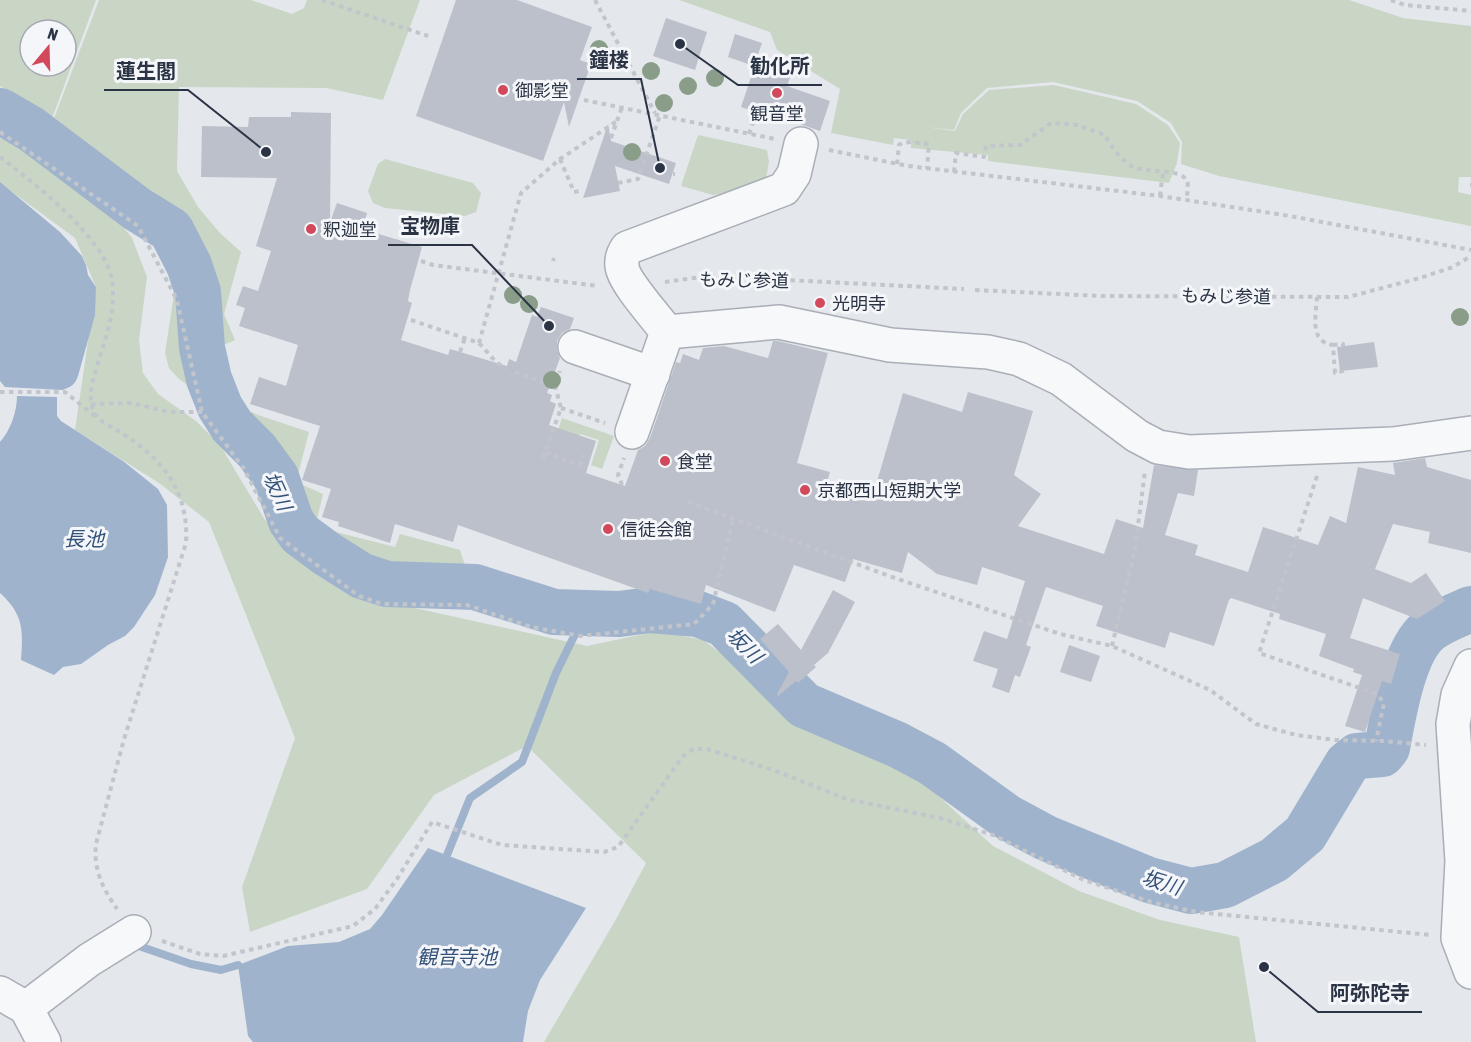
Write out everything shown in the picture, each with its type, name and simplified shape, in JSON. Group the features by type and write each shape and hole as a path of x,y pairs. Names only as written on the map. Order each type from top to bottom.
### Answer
{"street":[{"path":"667,332 622,268 621,258 627,248 784,189 794,174 801,144"},
{"path":"667,332 779,322 891,345 988,352 1019,359 1061,379 1137,436 1153,445 1189,452 1393,444 1471,433"},
{"path":"632,432 667,332"},
{"path":"568,356 653,374"},
{"path":"1471,666 1458,695 1453,724 1465,939 1471,972"},
{"path":"27,1018 89,960 134,932"}],"path":[{"path":"322,0 428,36"},
{"path":"595,0 657,115 638,180 618,183"},
{"path":"1391,0 1405,5 1471,11"},
{"path":"584,100 897,164 1160,196 1290,216 1471,250"},
{"path":"611,138 622,107"},
{"path":"749,134 755,117"},
{"path":"479,342 521,193 560,159 617,121"},
{"path":"954,172 956,153 984,157 986,146 1020,145 1051,123 1077,125 1105,135 1113,149 1134,168 1177,174 1186,179 1188,184 1186,200"},
{"path":"0,132 138,226 177,300 202,412 244,470 280,538 359,596 382,604 467,605 531,627 581,636 694,624 713,604 733,519"},
{"path":"897,164 898,152 902,143 929,144 927,169"},
{"path":"0,157 61,209 91,239 112,278 110,326 91,387 91,404 96,417"},
{"path":"560,159 574,192 580,191"},
{"path":"1160,196 1162,172"},
{"name":"もみじ参道","path":"975,290 1101,296 1348,297 1453,267 1471,256"},
{"name":"もみじ参道","path":"421,261 433,265 597,286 632,285 708,276 964,289"},
{"path":"1317,297 1316,334 1320,341 1333,345 1343,344 1343,346"},
{"path":"411,320 479,342 496,362 506,369"},
{"path":"460,352 465,338"},
{"path":"1333,345 1335,373 1346,372 1346,370"},
{"path":"568,356 555,386 561,408 544,456 579,465 583,454"},
{"path":"515,372 555,386"},
{"path":"0,392 65,392 96,417 135,442 157,461 173,480 184,506 187,523 186,543 124,739 94,858 106,894 134,932 200,954 223,956 353,926 375,909 432,822 502,845 604,852 618,847 683,756 693,749 707,749 779,772 846,799 940,818 993,835 1083,880 1151,902 1196,912 1465,939"},
{"path":"91,404 132,403 169,412 202,412"},
{"path":"561,408 632,432"},
{"path":"1112,646 1135,549 1145,470 1153,445"},
{"path":"1327,447 1259,653 1377,694 1384,703 1376,741"},
{"path":"688,502 892,577 1037,627 1112,646 1210,690 1256,724 1296,735 1336,740 1402,743"}],"green space":[{"path":"0,0 96,0 78,48 78,18 18,18 18,78 67,78 51,121 0,86"},
{"path":"99,0 251,0 292,14 304,8 307,0 420,0 383,100 326,88 179,87 177,171 198,207 220,233 241,252 224,314 235,340 214,349 222,399 258,415 309,432 296,482 323,494 317,519 336,532 395,547 400,534 460,550 468,575 391,572 366,564 335,546 285,509 237,430 169,368 165,353 174,294 172,251 162,224 144,202 104,170 48,134 69,78 78,78 78,55"},
{"path":"679,0 1349,0 1403,18 1471,26 1471,177 1459,177 1458,192 1471,195 1471,226 1219,176 1181,164 1182,142 1171,123 1137,101 1053,82 987,88 961,113 954,130 924,127 955,131 963,114 989,90 1054,85 1136,104 1168,125 1180,143 1177,163 1169,183 988,161 988,155 911,148 911,140 894,138 893,145 831,133 840,89 777,50 770,32"},
{"path":"698,135 767,150 769,162 766,178 737,191 713,195 681,186"},
{"path":"0,138 27,151 102,201 132,238 147,277 139,340 143,373 158,394 196,421 220,445 265,520 309,563 374,599 587,646 658,631 703,640 758,680 800,721 909,769 993,846 1079,891 1160,920 1239,937 1256,1042 544,1042 646,863 527,746 434,795 367,889 250,932 242,887 295,738 209,522 159,483 75,430 96,287 75,238 0,183"},
{"path":"385,159 473,183 481,193 476,212 465,216 385,208 373,203 368,191 378,164"},
{"path":"562,418 614,436 602,469 591,465 599,440 580,434 571,459 551,452"}],"water":[{"path":"0,182 60,232 82,256 88,275 96,287 95,315 78,376 76,382 62,390 5,387 0,381"},
{"name":"長池","path":"17,396 57,397 57,416 61,421 123,461 158,489 167,505 168,557 155,595 134,627 125,636 81,664 63,667 54,675 21,660 22,631 18,616 0,593 0,442 12,421"},
{"name":"観音寺池","path":"428,848 586,908 540,980 528,1011 523,1042 253,1042 248,1036 238,965 288,946 339,942 370,929"}],"building":[{"name":"御影堂","path":"456,0 517,0 592,27 580,60 591,64 569,127 564,102 543,161 416,116"},
{"path":"666,18 707,32 695,70 653,56"},
{"path":"735,34 762,43 754,66 728,57"},
{"name":"観音堂","path":"755,65 790,77 787,86 830,101 820,131 774,115 773,118 741,107"},
{"path":"291,112 331,113 330,222 337,203 367,213 362,229 422,247 408,301 412,303 401,340 448,355 450,349 507,366 509,359 516,362 532,315 537,317 541,307 574,318 570,329 562,333 557,341 560,358 547,393 552,395 550,401 556,404 549,425 596,441 586,473 625,486 638,450 645,446 650,438 676,362 680,363 683,354 699,360 703,348 724,346 768,358 773,341 778,341 828,353 797,463 830,472 827,482 873,495 903,393 962,412 968,392 1033,411 1014,475 1041,494 1018,526 1104,554 1116,519 1143,528 1154,465 1198,470 1194,496 1178,493 1165,535 1198,545 1195,555 1248,572 1263,527 1318,545 1330,516 1346,523 1358,467 1395,475 1393,463 1425,458 1427,467 1471,480 1471,553 1428,543 1430,532 1393,524 1375,569 1411,583 1426,573 1445,601 1417,619 1363,598 1350,638 1400,654 1391,684 1382,681 1365,732 1345,726 1362,675 1353,672 1354,669 1319,656 1326,634 1279,619 1280,614 1231,598 1214,646 1170,632 1165,648 1096,626 1103,606 1046,587 1026,645 1031,647 1020,677 1015,675 1009,693 992,687 998,669 973,661 984,631 1007,639 1025,581 982,567 977,585 937,574 908,552 902,573 853,559 845,582 794,565 775,612 706,585 701,604 650,589 648,593 458,525 453,542 395,524 390,543 338,526 339,522 322,517 331,489 302,480 320,426 250,404 259,377 286,386 298,345 239,326 245,308 236,305 243,286 258,291 271,251 256,246 277,178 201,177 202,126 248,127 249,117 291,117"},
{"path":"608,124 611,141 676,163 669,184 615,166 620,191 583,198"},
{"path":"1374,342 1378,367 1340,371 1337,347"},
{"path":"833,590 855,602 828,653 798,683 796,681 778,696 789,672 760,639 778,624 801,650"},
{"path":"1069,645 1100,656 1091,682 1060,672"}],"waterway":[{"name":"坂川","path":"0,111 31,129 137,209 171,230 189,265 198,292 202,348 209,379 220,407 232,426 257,451 276,477 291,521 300,534 327,554 362,576 387,584 475,587 554,612 619,614 650,610 698,614 724,624 804,705 898,745 932,763 1007,817 1046,838 1149,880 1191,891 1225,885 1274,860 1305,834 1347,764 1357,756 1382,754 1387,748 1400,685 1412,653 1420,640 1429,630 1471,609"},
{"path":"447,855 470,798 522,762 556,673 585,614"},
{"path":"133,944 191,964 221,970 238,965"}],"place":[{"name":"勧化所","path":"680,44"},
{"name":"御影堂","path":"503,90"},
{"name":"観音堂","path":"777,93"},
{"name":"蓮生閣","path":"266,152"},
{"name":"鐘楼","path":"660,168"},
{"name":"釈迦堂","path":"311,229"},
{"name":"光明寺","path":"820,303"},
{"name":"宝物庫","path":"549,326"},
{"name":"食堂","path":"665,461"},
{"name":"京都西山短期大学","path":"805,490"},
{"name":"信徒会館","path":"608,529"},
{"name":"阿弥陀寺","path":"1264,967"}]}
